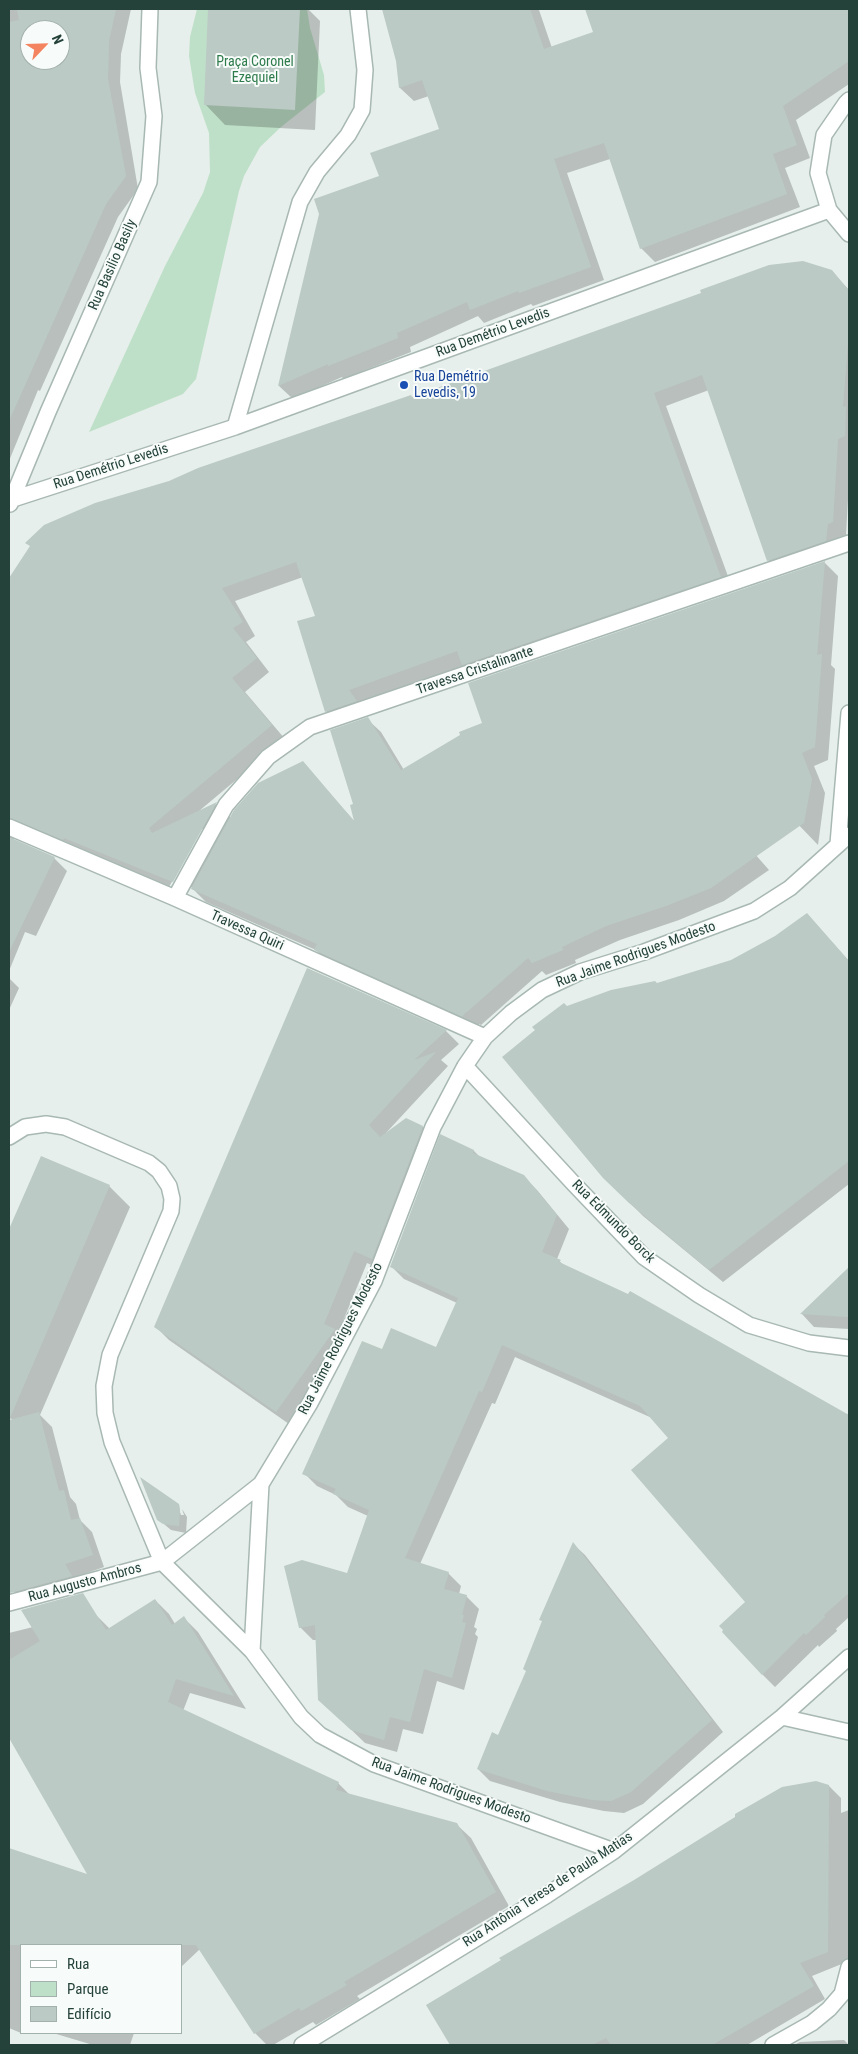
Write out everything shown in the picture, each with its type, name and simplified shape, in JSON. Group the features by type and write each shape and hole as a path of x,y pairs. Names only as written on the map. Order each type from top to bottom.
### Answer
{"street":[{"name":"Rua Basilio Basily","path":"11,503 48,412 149,182 154,116 148,68 150,9"},
{"path":"235,427 300,202 317,172 348,135 362,110 365,70 358,9"},
{"path":"849,100 824,135 818,173 829,210 849,234"},
{"name":"Rua Demétrio Levedis","path":"11,503 235,427 829,210"},
{"name":"Travessa Cristalinante","path":"175,898 226,805 268,757 310,728 849,543"},
{"path":"844,840 849,713"},
{"name":"Travessa Quiri","path":"9,827 175,898 485,1037"},
{"name":"Rua Jaime Rodrigues Modesto","path":"614,1851 374,1764 320,1735 301,1717 252,1651 261,1484 310,1403 374,1281 433,1127 465,1066 485,1037 510,1012 542,990 580,972 644,952 754,911 790,888 844,840"},
{"name":"Rua Edmundo Borck","path":"465,1066 644,1257 699,1295 749,1325 809,1343 849,1348"},
{"path":"9,1137 25,1127 46,1124 65,1128 149,1163 159,1171 169,1186 172,1199 171,1211 110,1355 104,1386 105,1412 112,1442 162,1562 252,1651"},
{"name":"Rua Augusto Ambros","path":"9,1603 162,1562 261,1484"},
{"name":"Rua Antônia Teresa de Paula Matias","path":"302,2045 614,1851 782,1717 849,1656"},
{"path":"782,1717 849,1732"},
{"path":"773,2045 812,2023 829,2009 842,1994 849,1967"}],"green space":[{"name":"Praça Coronel Ezequiel","path":"197,9 307,9 310,28 324,75 325,92 281,127 260,147 244,176 196,379 183,394 89,432 165,266 203,193 210,172 209,133 195,93 189,56 190,37"}],"building":[{"path":"17,9 116,9 109,41 108,79 126,176 106,204 9,421 9,22 19,20"},
{"path":"208,9 300,9 295,110 204,105"},
{"path":"382,9 530,9 544,49 593,32 585,9 849,9 849,61 783,106 797,145 773,154 787,194 640,249 604,143 554,159 591,267 519,293 518,291 470,310 467,302 397,333 398,338 328,366 328,364 278,386 319,214 314,199 379,176 370,153 439,129 422,80 399,88 396,61"},
{"path":"803,261 832,270 849,291 849,329 843,407 846,406 845,436 838,439 833,522 828,524 826,541 767,561 702,375 654,393 721,577 462,665 457,651 349,690 357,701 325,712 297,621 315,616 296,562 222,588 243,622 233,628 257,658 232,678 272,725 149,828 152,833 217,802 173,882 9,818 9,578 30,546 25,543 44,525 95,503 169,481 198,468 411,395 412,397 701,293 700,290 769,265"},
{"path":"825,561 817,655 822,654 815,747 802,753 812,779 804,823 711,888 666,906 606,926 562,947 563,950 532,963 528,958 462,1017 314,950 317,944 191,889 234,810 258,783 303,761 354,821 350,805 353,804 330,730 368,717 401,770 460,735 459,732 482,723 468,683"},
{"path":"9,837 55,857 9,952"},
{"path":"807,913 849,961 849,1161 709,1270 629,1203 603,1178 502,1057 535,1030 532,1027 564,1003 567,1006 611,990 655,981 657,983 731,960 775,936"},
{"path":"307,968 447,1030 414,1060 436,1052 369,1125 380,1137 406,1118 423,1126 372,1259 354,1251 324,1324 335,1329 276,1412 154,1327"},
{"path":"440,1134 474,1150 473,1153 524,1175 557,1215 542,1252 561,1260 559,1262 628,1294 630,1291 849,1415 849,1593 824,1615 825,1617 806,1635 804,1633 762,1675 722,1632 723,1630 719,1626 745,1602 631,1470 668,1438 640,1406 502,1345 482,1392 479,1391 405,1558 449,1572 444,1589 467,1595 462,1615 464,1615 462,1622 466,1623 452,1678 424,1669 410,1722 390,1717 384,1740 351,1730 318,1700 315,1625 299,1628 284,1566 302,1560 347,1573 369,1510 333,1494 336,1489 302,1474 362,1341 382,1349 391,1328 436,1347 458,1298 390,1267"},
{"path":"41,1156 110,1185 9,1420 9,1229"},
{"path":"849,1267 849,1317 800,1314"},
{"path":"39,1412 59,1491 64,1490 71,1520 80,1518 93,1555 65,1564 72,1576 10,1593 9,1420"},
{"path":"140,1477 179,1504 179,1526 163,1524 157,1520"},
{"path":"573,1542 712,1720 631,1792 611,1801 592,1800 547,1791 477,1769 492,1732 498,1735 526,1671 523,1669 542,1621 539,1620"},
{"path":"83,1593 106,1630 155,1599 172,1625 184,1616 234,1696 176,1679 168,1702 339,1782 336,1790 457,1823 496,1892 344,1982 347,1985 301,2011 299,2008 254,2034 196,1945 9,1945 9,1848 87,1874 9,1738 9,1660 40,1641 21,1610"},
{"path":"816,1781 829,1785 828,1952 800,1963 814,1986 712,2045 611,2045 606,2038 592,2045 450,2045 426,2005 501,1960 499,1958 634,1880 735,1817 735,1814 782,1787"}],"place":[{"name":"Rua Demétrio Levedis, 19","path":"404,385"}]}
